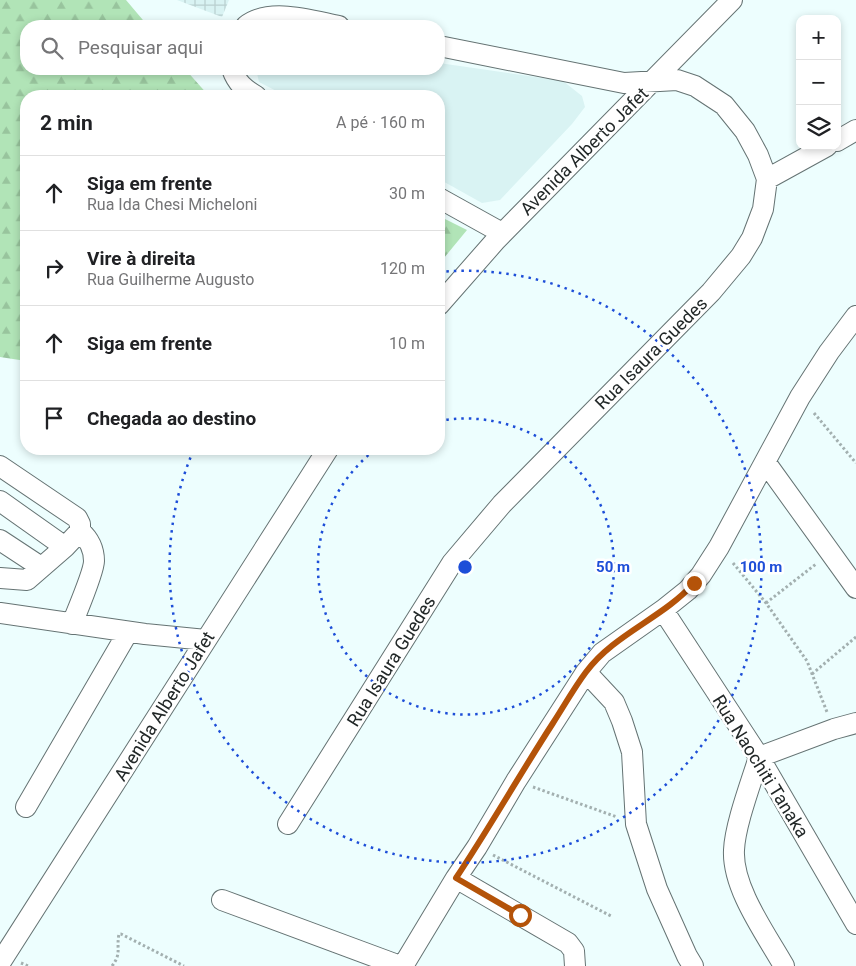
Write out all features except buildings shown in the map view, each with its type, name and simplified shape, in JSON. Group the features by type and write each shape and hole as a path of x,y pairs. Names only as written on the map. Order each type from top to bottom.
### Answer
{"street":[{"name":"Avenida Alberto Jafet","path":"445,298 502,233 732,0"},
{"path":"260,20 282,16 305,20"},
{"name":"Rua Isaura Guedes","path":"288,824 452,563 502,504 712,292 741,256 752,238 763,209 767,180 749,139 724,105 696,86 677,80 624,84 445,47"},
{"path":"234,75 246,90"},
{"path":"841,138 856,130"},
{"path":"767,180 820,150"},
{"path":"445,201 502,233"},
{"path":"222,900 402,966 516,781 586,672 602,654 663,610 688,590 701,575 720,547 800,397 829,352 856,316"},
{"name":"Avenida Alberto Jafet","path":"0,963 324,455"},
{"path":"766,463 856,588"},
{"path":"0,466 77,518 80,524 80,531 27,580 0,578"},
{"path":"1,505 64,547"},
{"path":"72,624 94,563 92,548 85,535 80,531"},
{"path":"0,540 41,567"},
{"name":"Rua Naochiti Tanaka","path":"663,610 759,757 856,924"},
{"path":"0,613 128,632 206,640"},
{"path":"26,807 128,632"},
{"path":"586,672 614,702 632,752 636,824 657,889 687,956 694,966"},
{"path":"784,966 748,903 737,876 734,851 739,822 759,757 834,729 856,723"},
{"path":"456,878 568,943 574,952 575,966"}],"path":[{"path":"800,397 856,463"},
{"path":"720,547 766,603 807,661 834,729"},
{"path":"766,603 831,553"},
{"path":"812,674 856,637"},
{"path":"516,781 636,824"},
{"path":"477,846 611,916"},
{"path":"112,966 118,958 117,944 119,934 121,934 184,966"}],"shaded area":[{"path":"177,0 229,0 222,17"},
{"path":"445,64 563,81 582,96 585,107 572,124 500,200 482,203 445,182 445,90 274,90 259,82 257,75 445,75"}],"green space":[{"path":"0,0 126,0 143,20 20,20 20,75 190,75 204,90 20,90 20,360 0,357"},
{"path":"445,219 467,230 445,257"}],"route":[{"path":"520,915 456,878 586,672 602,654 663,610 694,583"}]}
